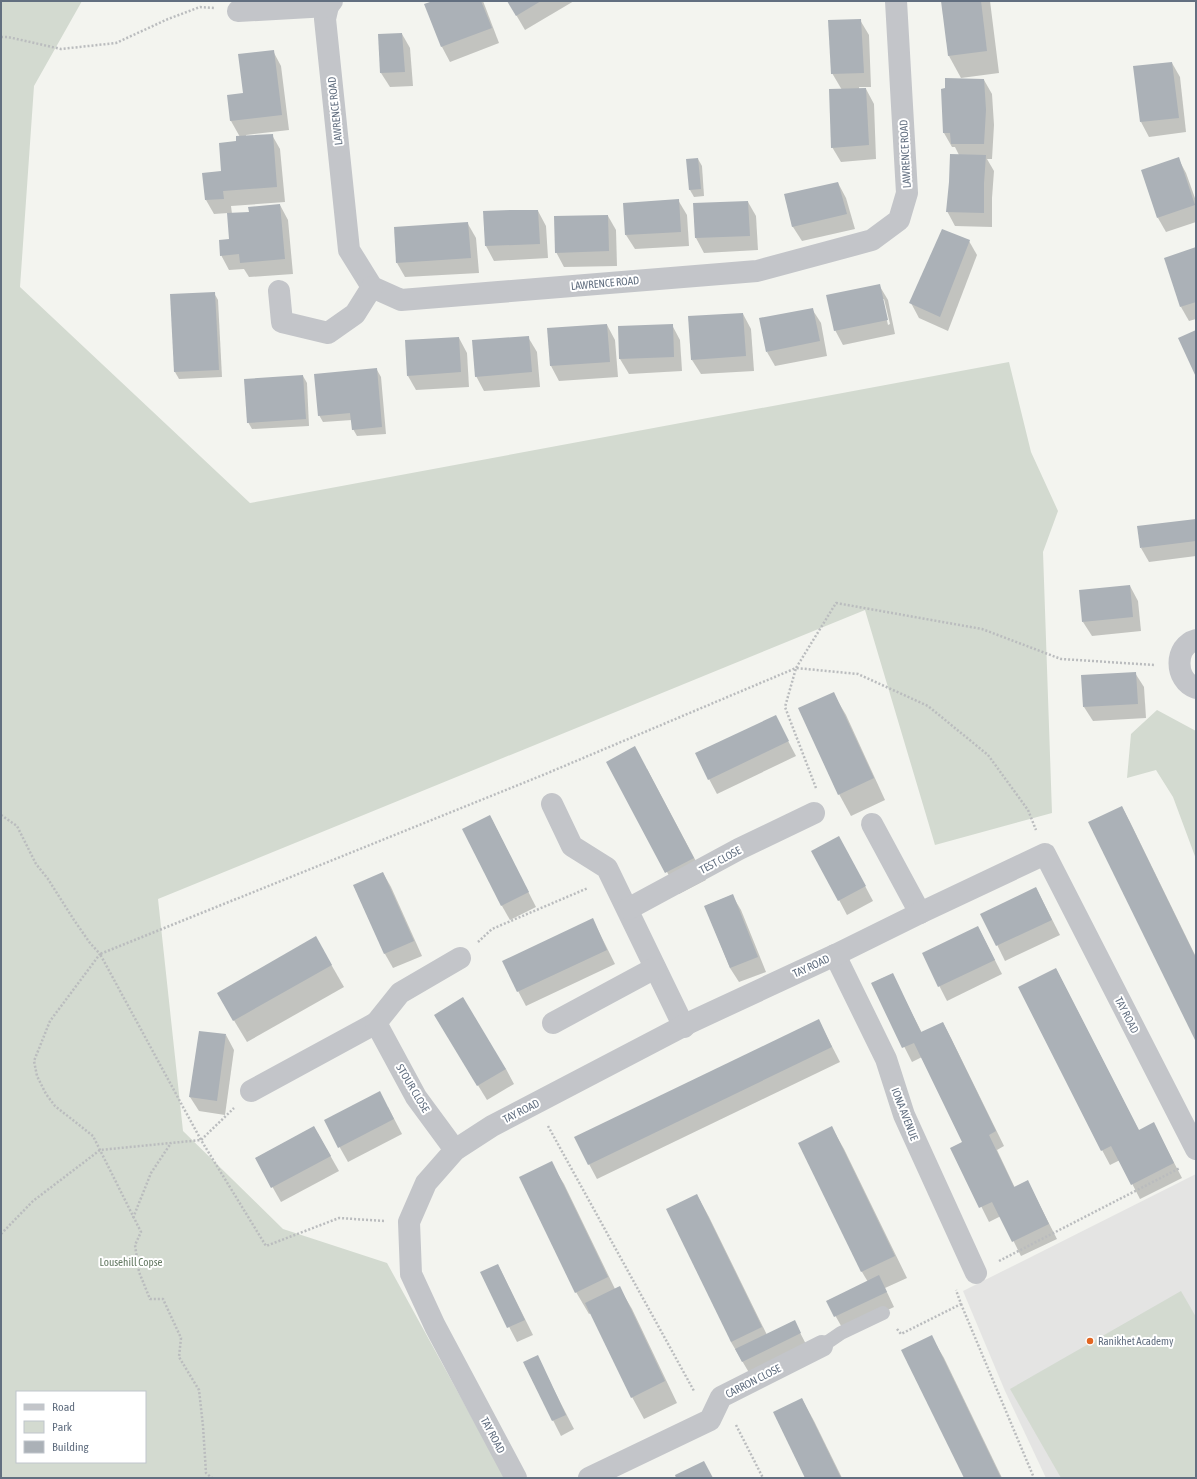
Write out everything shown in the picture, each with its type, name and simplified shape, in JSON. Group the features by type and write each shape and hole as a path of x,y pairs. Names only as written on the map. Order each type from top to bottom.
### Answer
{"street":[{"name":"LAWRENCE ROAD","path":"330,4 325,19 349,250 372,287 401,300 757,271 872,240 899,220 907,193 896,1"},
{"path":"238,11 330,4"},
{"path":"279,291 282,322 328,333 355,314 372,287"},
{"path":"1196,640 1190,642 1181,653 1179,666 1184,680 1196,688"},
{"path":"552,804 572,846 607,868 684,1027"},
{"name":"TEST CLOSE","path":"628,909 739,849 814,813"},
{"path":"872,824 920,913"},
{"name":"TAY ROAD","path":"516,1478 435,1326 411,1274 409,1222 426,1183 455,1150 492,1126 684,1027 1045,854 1196,1149"},
{"name":"IONA AVENUE","path":"835,955 886,1059 904,1115 976,1273"},
{"path":"251,1091 376,1023 400,993 460,958"},
{"path":"553,1023 655,968"},
{"name":"STOUR CLOSE","path":"376,1023 416,1097 455,1150"},
{"name":"CARRON CLOSE","path":"710,1420 721,1396 822,1346"},
{"path":"589,1478 710,1420"}],"lane":[{"name":"CARRON CLOSE","path":"822,1346 841,1333 883,1313"}],"path":[{"path":"1,37 8,37 61,49 116,43 168,19 200,7 238,11"},
{"path":"814,813 816,788 785,707 796,668 836,603 982,629 1061,659 1179,666"},
{"path":"212,1478 206,1473 199,1390 179,1357 181,1338 163,1299 150,1299 139,1272 135,1245 141,1232 93,1136 55,1106 46,1094 37,1076 34,1061 50,1021 100,954 543,775 796,668 858,674 928,706 988,755 1028,810 1045,854"},
{"path":"1,815 17,826 36,864 48,879 90,943 100,954 201,1140 266,1246 339,1218 409,1222"},
{"path":"460,958 492,929 612,878"},
{"path":"1,1234 33,1201 100,1150 201,1140 251,1091"},
{"path":"536,1104 710,1420"},
{"path":"133,1218 151,1172 171,1143"},
{"path":"1034,1478 954,1285 1182,1168"},
{"path":"883,1313 901,1334 961,1304"},
{"path":"721,1396 763,1478"}],"shaded area":[{"name":"Ranikhet Academy","path":"1196,1174 1196,1478 1046,1478 1005,1391 963,1291"}],"green space":[{"name":"Lousehill Copse","path":"1,1 82,1 34,86 20,287 250,503 1009,362 1031,452 1058,511 1043,552 1052,813 935,845 865,610 158,899 183,1131 283,1229 387,1263 505,1478 1,1478"},
{"path":"1157,710 1196,731 1196,859 1173,797 1156,770 1127,778 1131,734"},
{"path":"1181,1291 1196,1317 1196,1478 1061,1478 1010,1389"}],"building":[{"path":"433,1 481,1 492,28 441,47 424,4"},
{"path":"507,1 541,1 516,16"},
{"path":"941,1 981,1 987,51 948,56"},
{"path":"861,19 864,73 831,74 828,20"},
{"path":"402,33 405,72 380,73 378,34"},
{"path":"274,50 282,115 230,121 227,95 243,93 238,54"},
{"path":"1172,62 1179,118 1140,122 1133,66"},
{"path":"945,78 984,79 986,110 984,144 951,144 950,133 943,133 941,89 945,88"},
{"path":"866,88 869,145 831,148 829,89"},
{"path":"273,134 277,187 223,191 224,199 205,200 202,173 221,171 219,143 236,141 236,136"},
{"path":"950,154 986,155 984,213 946,212"},
{"path":"1179,157 1195,205 1157,218 1141,170"},
{"path":"698,158 701,189 689,190 686,159"},
{"path":"838,182 847,214 792,227 784,194"},
{"path":"679,199 681,232 625,235 623,203"},
{"path":"748,201 750,236 695,238 693,203"},
{"path":"280,204 285,259 240,263 239,254 220,256 219,240 229,239 227,213 249,212 248,207"},
{"path":"538,210 540,244 485,246 483,211"},
{"path":"608,215 609,251 555,253 554,216"},
{"path":"468,222 471,258 396,263 394,227"},
{"path":"942,229 970,240 940,317 909,303"},
{"path":"1196,247 1196,302 1180,307 1164,258"},
{"path":"880,284 888,320 834,331 826,295"},
{"path":"215,292 219,370 174,372 170,294"},
{"path":"813,308 820,341 766,352 759,318"},
{"path":"743,313 746,356 691,360 688,316"},
{"path":"607,324 610,362 550,366 547,328"},
{"path":"673,324 674,357 619,359 618,326"},
{"path":"1196,330 1196,377 1178,338"},
{"path":"529,336 532,372 475,377 472,340"},
{"path":"459,337 461,372 407,376 405,340"},
{"path":"377,368 382,427 352,430 350,413 318,416 314,374"},
{"path":"303,375 306,419 247,423 244,379"},
{"path":"1196,519 1196,541 1140,548 1137,526"},
{"path":"1130,585 1133,617 1082,622 1079,590"},
{"path":"1136,672 1138,704 1083,707 1081,675"},
{"path":"834,692 874,778 838,795 798,708"},
{"path":"776,715 789,741 708,780 695,753"},
{"path":"635,746 694,858 665,873 606,762"},
{"path":"1122,806 1196,958 1196,1042 1088,822"},
{"path":"490,815 529,892 501,906 462,829"},
{"path":"839,836 866,886 838,901 811,851"},
{"path":"383,872 414,941 384,954 353,885"},
{"path":"1036,887 1052,920 996,946 980,914"},
{"path":"733,894 758,957 730,968 704,906"},
{"path":"593,918 607,950 517,992 502,961"},
{"path":"978,926 995,960 938,987 922,953"},
{"path":"316,936 332,965 233,1021 217,993"},
{"path":"1056,968 1139,1130 1154,1122 1174,1163 1131,1185 1111,1146 1101,1151 1018,987"},
{"path":"893,973 921,1032 943,1022 996,1131 989,1135 1014,1187 1028,1180 1049,1224 1012,1242 992,1202 979,1208 950,1148 962,1142 914,1043 902,1048 871,983"},
{"path":"463,997 506,1069 477,1086 434,1015"},
{"path":"819,1019 832,1047 588,1165 574,1137"},
{"path":"199,1031 226,1034 217,1101 189,1097"},
{"path":"380,1091 394,1119 338,1148 324,1120"},
{"path":"314,1126 331,1156 271,1188 255,1158"},
{"path":"832,1126 895,1256 861,1272 798,1143"},
{"path":"552,1161 608,1277 575,1293 519,1177"},
{"path":"697,1194 762,1327 731,1342 666,1209"},
{"path":"498,1264 525,1320 507,1328 480,1272"},
{"path":"879,1275 887,1292 834,1317 826,1301"},
{"path":"620,1286 665,1381 631,1398 585,1303"},
{"path":"795,1320 801,1333 742,1362 735,1349"},
{"path":"932,1335 1001,1478 964,1478 901,1350"},
{"path":"538,1355 566,1415 552,1421 523,1362"},
{"path":"802,1398 841,1478 805,1478 773,1412"},
{"path":"704,1461 713,1478 676,1478 675,1475"}],"place":[{"name":"Ranikhet Academy","path":"1090,1341"}]}
